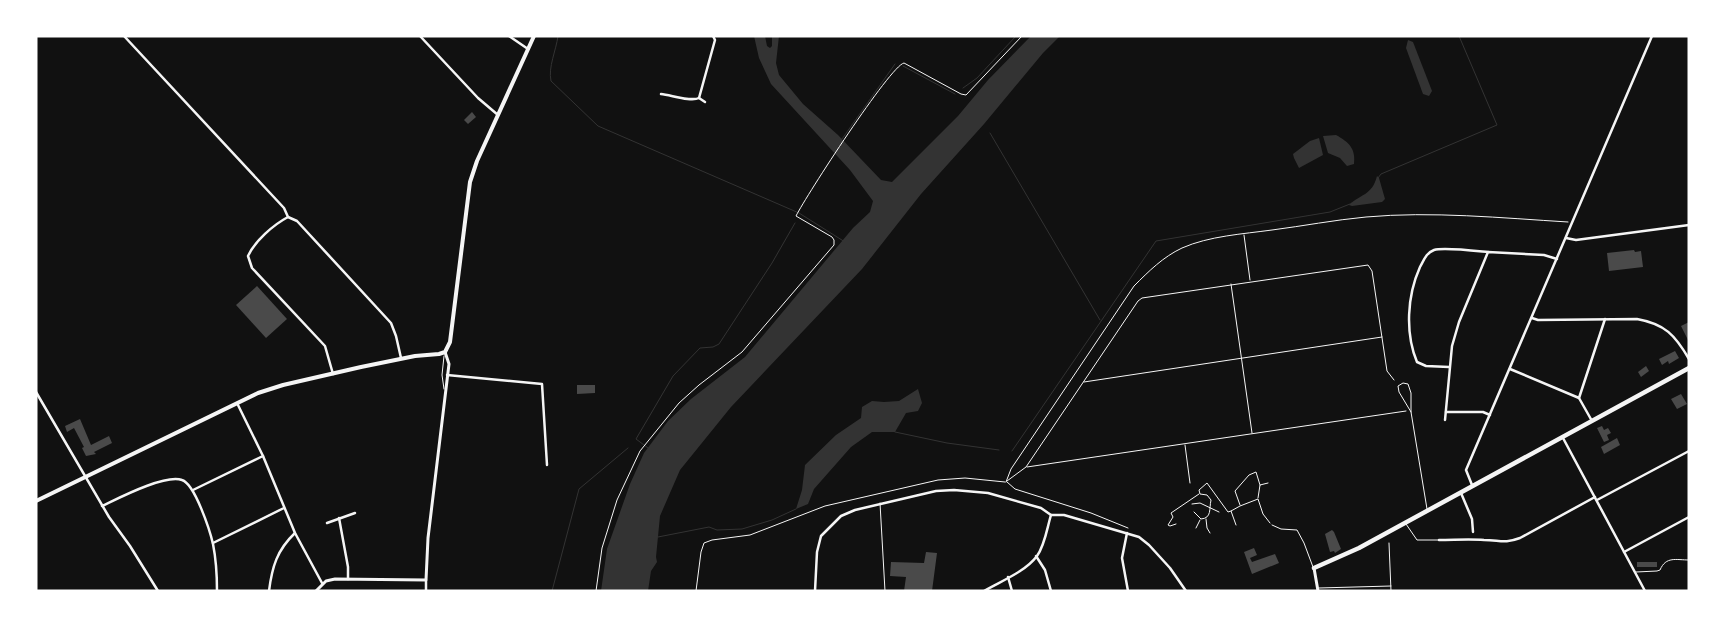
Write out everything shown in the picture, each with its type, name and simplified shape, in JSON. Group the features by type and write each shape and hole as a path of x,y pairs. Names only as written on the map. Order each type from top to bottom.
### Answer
{"main road":[{"path":"36,501 237,403 270,389 401,358 445,352 450,342 470,182 477,161 534,36"},
{"path":"1314,568 1343,556 1405,523 1689,368"}],"street":[{"path":"124,36 284,208 288,217"},
{"path":"420,36 478,98 498,115"},
{"path":"508,36 528,49"},
{"path":"699,98 715,40 713,36"},
{"path":"1472,486 1466,470 1652,36"},
{"path":"661,94 675,95 694,100 699,98"},
{"path":"699,98 705,102"},
{"path":"333,374 325,346 252,268 248,256 252,247 280,221 288,217 297,220 390,323 396,336 401,358"},
{"path":"1566,238 1576,240 1689,225"},
{"path":"1450,367 1426,366 1417,362 1413,352 1410,301 1416,276 1426,255 1436,249 1544,255 1557,259"},
{"path":"1445,420 1452,346 1459,322 1488,252"},
{"path":"1532,318 1538,320 1637,319 1652,322 1665,328 1681,345 1689,359"},
{"path":"1579,398 1605,319"},
{"path":"426,591 428,538 448,374 448,362 445,352"},
{"path":"1510,368 1579,398 1592,421"},
{"path":"448,374 542,384 546,465"},
{"path":"36,392 102,506 158,591"},
{"path":"237,403 263,456 295,534 322,583"},
{"path":"1446,412 1483,412 1490,415"},
{"path":"1562,437 1645,591"},
{"path":"1597,500 1689,451"},
{"path":"193,490 263,456"},
{"path":"102,506 136,490 173,479 181,479 188,482 193,490 213,543 217,591"},
{"path":"815,591 816,552 821,536 841,516 880,503 936,491 972,491 1041,508 1051,515 1064,515 1139,537 1170,568 1186,591"},
{"path":"1460,492 1472,519 1473,532"},
{"path":"1439,540 1510,541 1520,538 1594,497"},
{"path":"213,543 284,508"},
{"path":"327,523 354,513"},
{"path":"984,591 1024,568 1036,556 1043,544 1051,515"},
{"path":"1624,552 1689,517"},
{"path":"339,518 348,568 348,579"},
{"path":"1127,533 1122,558 1128,591"},
{"path":"269,591 272,573 280,550 285,542 295,534"},
{"path":"1036,556 1045,570 1051,591"},
{"path":"1314,568 1318,589"},
{"path":"1008,577 1012,591"},
{"path":"316,591 322,583 329,580 426,580"}],"lane":[{"path":"445,352 442,375 443,386 446,391"},
{"path":"1411,412 1399,392 1398,386 1403,383 1408,384 1411,393 1411,412 1427,510"},
{"path":"880,503 885,591"},
{"path":"1405,523 1417,540 1439,540"},
{"path":"1272,525 1281,529 1296,530 1304,543 1314,568"},
{"path":"1389,543 1391,591"},
{"path":"1635,572 1660,570 1663,562 1667,560 1689,560"},
{"path":"1318,589 1391,586"}],"path":[{"path":"596,591 602,548 618,500 640,451 679,403 698,385 742,352 834,245 832,237 796,216 833,155 880,89 900,64 907,63 966,96 1022,36"},
{"path":"1006,482 1011,469 1134,286 1155,265 1182,248 1209,240 1244,234 1366,217 1394,215 1478,216 1573,223"},
{"path":"1244,234 1250,281"},
{"path":"1006,482 1026,467 1140,299 1250,281 1368,265 1372,271 1387,371 1394,380"},
{"path":"1231,284 1252,434"},
{"path":"1084,382 1382,337"},
{"path":"1026,467 1408,409"},
{"path":"1185,444 1190,483"},
{"path":"1240,506 1235,490 1249,475 1256,472 1260,485 1258,499 1263,514 1272,525"},
{"path":"696,591 704,543 712,540 750,535 826,506 938,480 965,478 1006,482 1015,490 1091,512 1128,528"},
{"path":"1260,485 1268,483"},
{"path":"1200,494 1199,490 1208,484 1228,512 1258,499"},
{"path":"1176,524 1168,525 1173,517 1171,513 1175,509 1200,494 1208,495 1211,500 1209,516 1206,519 1207,528 1210,533"},
{"path":"1191,499 1192,504 1200,503 1219,512"},
{"path":"1231,511 1236,525"},
{"path":"1194,512 1201,519 1206,519"},
{"path":"1196,528 1201,519"},
{"path":"1196,520 1197,524"}],"shaded area":[{"path":"754,36 765,36 767,46 770,48 772,46 772,36 779,36 776,63 779,75 803,104 838,135 881,180 892,182 958,116 988,80 1031,36 1060,36 1043,53 984,124 921,194 862,269 731,407 680,470 660,516 657,562 651,571 648,591 601,591 607,549 630,484 644,453 668,421 691,399 745,357 853,228 870,212 873,201 850,170 771,84 759,58"},
{"path":"1408,40 1413,42 1432,91 1429,96 1423,94 1406,48"},
{"path":"1336,135 1351,146 1354,154 1354,164 1347,166 1340,158 1328,153 1323,136"},
{"path":"1319,138 1323,155 1299,168 1293,154 1310,141"},
{"path":"1377,176 1385,199 1382,202 1349,205 1369,191 1375,183"},
{"path":"918,389 922,403 918,411 906,413 895,432 872,432 851,447 814,489 808,504 796,509 802,490 805,465 836,435 861,418 862,407 872,401 899,401"}],"building":[{"path":"472,112 476,117 468,124 464,120"},
{"path":"1634,250 1635,252 1641,251 1643,267 1609,271 1607,253"},
{"path":"257,286 287,319 266,338 236,305"},
{"path":"1689,322 1689,342 1681,326"},
{"path":"1675,351 1679,358 1669,364 1668,361 1662,365 1659,359"},
{"path":"1646,366 1649,371 1641,377 1638,372"},
{"path":"577,385 595,385 595,393 577,394"},
{"path":"1681,394 1687,404 1677,409 1671,399"},
{"path":"80,419 91,445 109,436 112,443 94,452 96,454 86,456 82,448 84,447 74,428 67,432 65,426"},
{"path":"1602,426 1604,430 1608,428 1611,433 1607,435 1609,440 1604,442 1597,428"},
{"path":"1617,438 1620,445 1604,454 1601,447"},
{"path":"1332,530 1341,549 1335,553 1334,551 1330,552 1325,534"},
{"path":"1254,548 1257,555 1250,558 1252,562 1275,554 1279,563 1252,574 1244,552"},
{"path":"926,552 937,553 932,591 904,591 906,577 890,576 891,562 924,563"},
{"path":"1637,562 1657,562 1657,567 1637,567"}],"waterway":[{"path":"558,36 551,65 551,81 598,126 799,213 845,242"},
{"path":"963,88 977,78 1016,36"},
{"path":"1378,178 1381,174 1497,125 1459,36"},
{"path":"842,139 895,64"},
{"path":"903,66 955,94"},
{"path":"990,133 1100,320"},
{"path":"1012,451 1156,241 1330,212 1350,204"},
{"path":"648,448 636,439 673,376 700,348 713,347 719,344 772,263 795,223"},
{"path":"895,432 947,443 999,450"},
{"path":"552,591 579,489 628,448"},
{"path":"658,537 709,527 717,530 742,529 772,520 796,509"}]}
